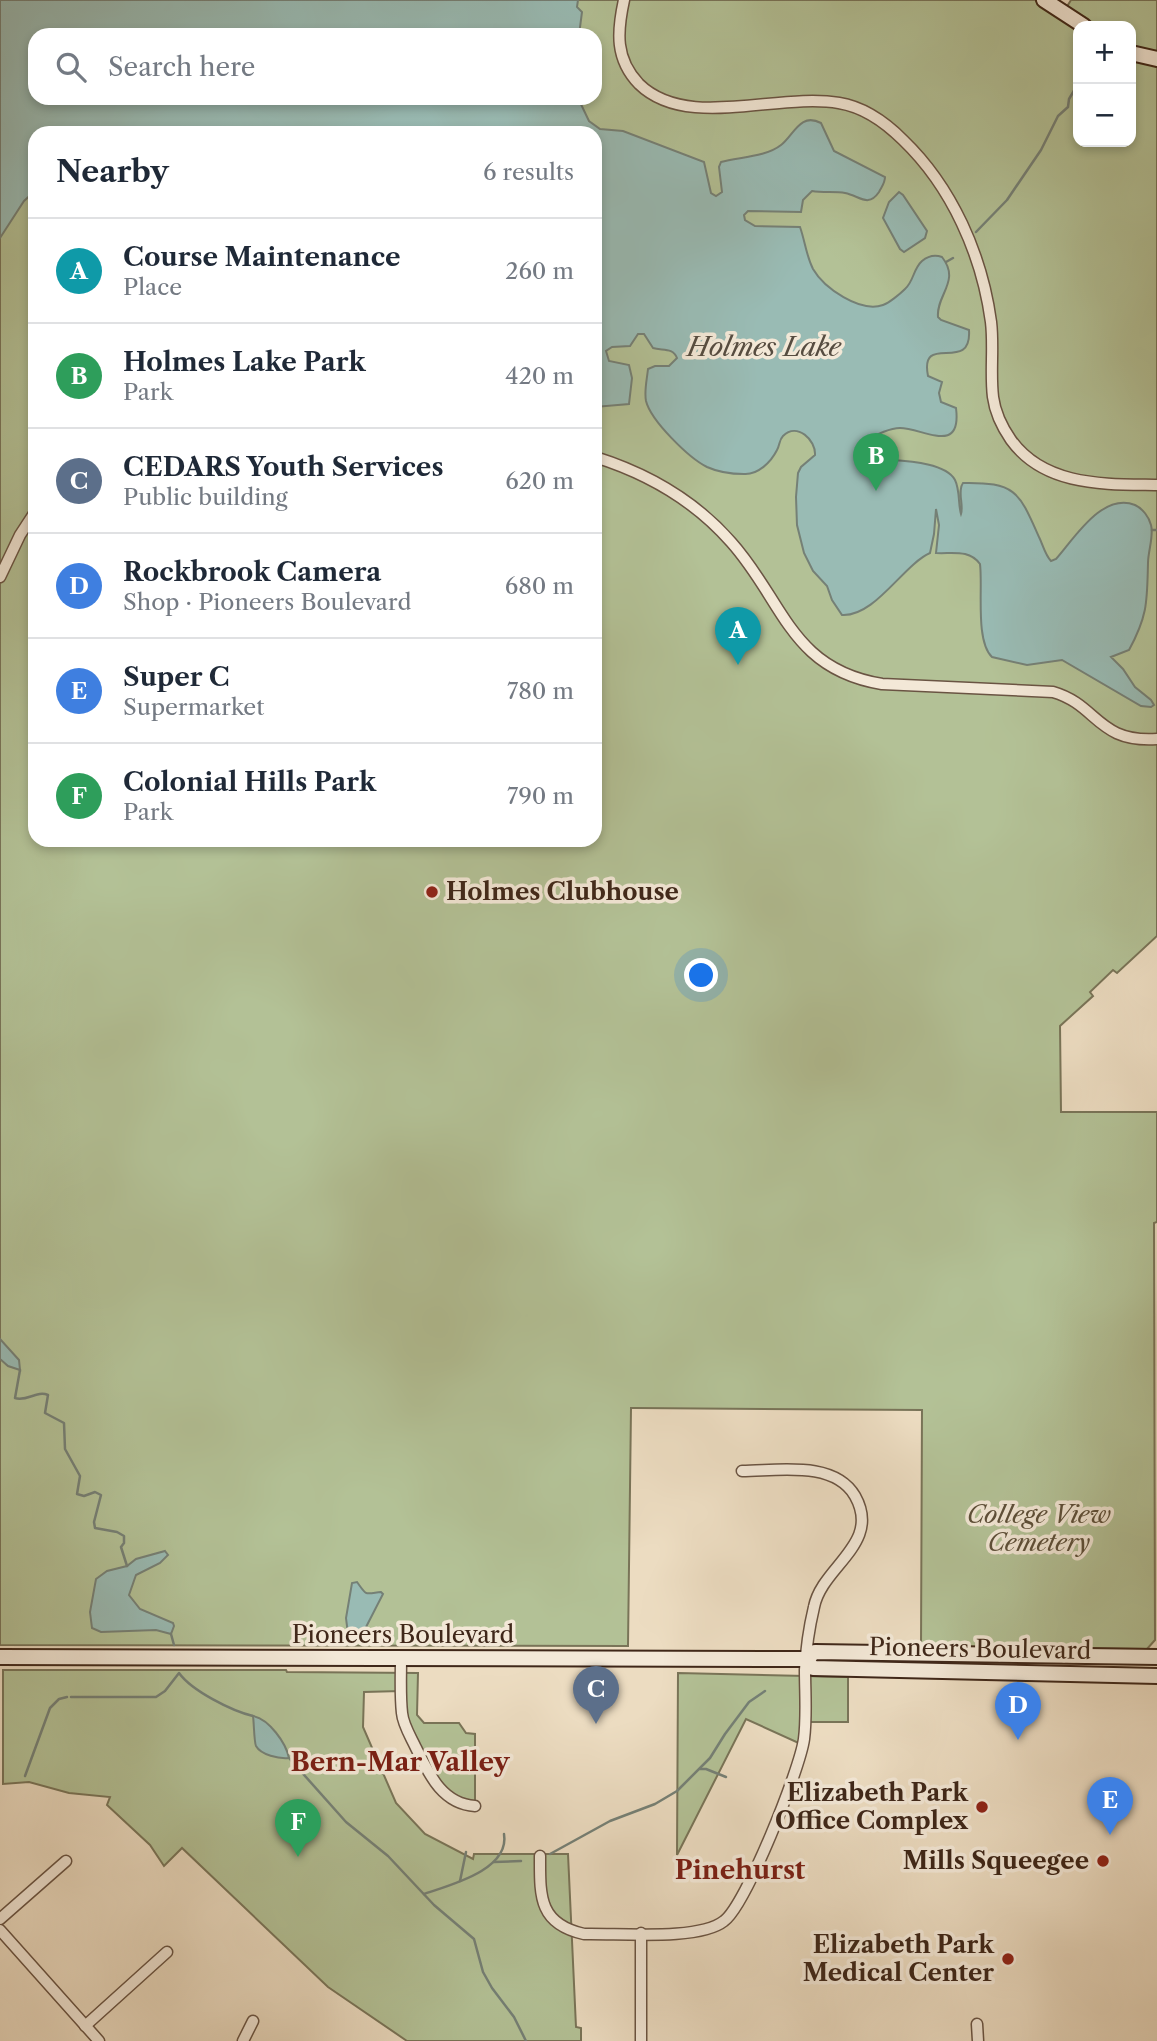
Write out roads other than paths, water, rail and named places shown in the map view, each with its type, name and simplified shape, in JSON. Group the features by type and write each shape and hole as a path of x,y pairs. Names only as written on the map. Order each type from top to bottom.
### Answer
{"main road":[{"path":"1044,0 1076,21"},
{"path":"1136,54 1157,59"},
{"name":"Pioneers Boulevard","path":"0,1657 806,1660 815,1653 1157,1657"},
{"name":"Pioneers Boulevard","path":"806,1660 813,1668 1157,1676"}],"street":[{"path":"624,0 618,34 621,56 636,80 663,101 699,107 836,102 857,108 874,117 903,140 925,164 946,195 974,250 991,321 993,397 1003,426 1016,446 1037,464 1070,479 1101,484 1157,485"},
{"path":"602,460 664,487 710,521 741,555 794,634 816,656 839,671 882,684 1053,692 1071,699 1115,734 1157,740"},
{"path":"0,577 28,523"},
{"path":"540,1856 542,1901 556,1922 584,1934 691,1933 709,1930 727,1919 740,1903 802,1748 806,1660 817,1595 855,1544 861,1524 859,1506 850,1488 834,1476 824,1472 742,1471"},
{"path":"401,1658 402,1712 406,1728 439,1788 454,1801 474,1806"},
{"path":"0,1919 66,1861"},
{"path":"0,1930 99,2041"},
{"path":"641,1933 641,2041"},
{"path":"85,2026 167,1952"},
{"path":"243,2041 253,2021"},
{"path":"978,2024 978,2041"}],"water":[{"name":"Holmes Lake","path":"0,0 578,0 577,7 582,12 580,28 28,28 28,105 581,105 589,121 596,126 28,126 28,197 0,238"},
{"name":"Holmes Lake","path":"814,120 821,123 834,151 885,177 879,192 871,199 863,200 845,193 812,191 803,200 801,212 748,211 744,215 745,220 755,226 800,227 813,269 825,284 843,297 874,307 888,302 908,286 922,261 931,256 942,257 947,266 949,281 940,302 938,317 969,330 968,343 963,350 931,356 927,363 928,376 942,382 939,393 941,402 956,408 953,431 939,436 909,429 892,429 869,440 868,451 880,459 921,463 950,474 957,484 961,514 963,483 981,483 1005,488 1020,500 1026,509 1051,561 1056,559 1100,511 1123,503 1141,509 1149,519 1152,529 1145,608 1129,650 1111,657 1135,687 1154,705 1141,706 1062,660 1027,665 992,657 983,639 980,564 965,554 936,553 939,525 936,509 930,553 909,568 866,608 842,615 827,586 813,571 804,553 797,525 798,473 815,455 812,444 805,435 788,432 768,463 749,474 720,471 699,462 672,438 649,409 645,393 648,369 669,366 677,358 670,351 653,348 644,334 638,334 630,346 612,347 606,351 609,361 629,365 632,378 629,404 602,406 602,129 623,131 704,162 711,193 716,196 722,192 719,167 721,162 768,152 786,141 803,122"},
{"path":"899,192 927,231 925,238 904,252 883,218 889,202"},
{"path":"0,1339 19,1360 20,1370 8,1366 0,1359"},
{"path":"165,1551 168,1555 160,1563 136,1575 129,1595 140,1609 173,1623 171,1634 156,1630 101,1632 92,1628 90,1612 96,1579 107,1571 127,1566 136,1559"},
{"path":"357,1582 366,1593 383,1594 365,1629 350,1635 346,1618 352,1583"},
{"path":"253,1716 276,1732 289,1758 271,1756 258,1749 255,1744"}],"waterway":[{"path":"976,232 1007,200 1041,150 1058,116 1068,107 1073,92"},
{"path":"946,262 953,258"},
{"path":"1152,530 1157,530"},
{"path":"20,1370 15,1398 48,1395 45,1413 64,1423 65,1449 80,1476 77,1494 84,1496 95,1492 101,1495 95,1528 124,1536 121,1547 127,1566"},
{"path":"171,1634 174,1645"},
{"path":"71,1697 156,1697 165,1691 179,1673 193,1687 213,1699 253,1716"},
{"path":"550,1854 610,1821 655,1804 677,1791 710,1758 749,1702 765,1691"},
{"path":"25,1776 50,1708 59,1699 67,1697"},
{"path":"289,1758 346,1822 388,1856 434,1905 474,1939 483,1972 514,2017 526,2041"},
{"path":"700,1769 726,1777"},
{"path":"424,1894 462,1881 488,1866 498,1857 503,1847 504,1834"},
{"path":"460,1881 466,1852"},
{"path":"494,1862 521,1861"}],"place":[{"name":"Holmes Lake Park","path":"876,491"},
{"name":"Course Maintenance","path":"738,665"},
{"name":"Holmes Clubhouse","path":"432,892"},
{"name":"CEDARS Youth Services","path":"596,1724"},
{"name":"Rockbrook Camera","path":"1018,1740"},
{"name":"Elizabeth Park Office Complex","path":"982,1807"},
{"name":"Super C","path":"1110,1835"},
{"name":"Colonial Hills Park","path":"298,1857"},
{"name":"Mills Squeegee","path":"1103,1861"},
{"name":"Elizabeth Park Medical Center","path":"1008,1959"}],"district":[{"name":"Bern-Mar Valley","path":"400,1762"},
{"name":"Pinehurst","path":"740,1870"}],"park label":[{"name":"College View Cemetery","path":"1039,1529"}]}
